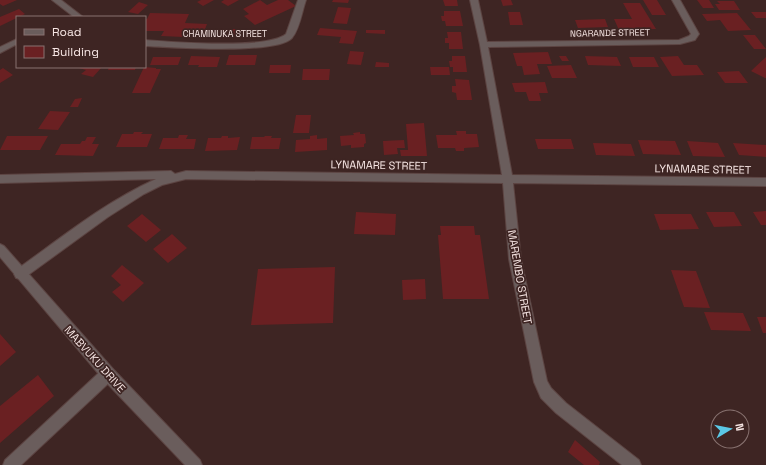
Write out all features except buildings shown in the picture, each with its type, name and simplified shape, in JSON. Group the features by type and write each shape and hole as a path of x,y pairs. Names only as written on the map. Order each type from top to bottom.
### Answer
{"street":[{"path":"56,0 76,15"},
{"name":"CHAMINUKA STREET","path":"146,43 254,45 277,43 284,40 289,35 302,0"},
{"name":"MAREMBO STREET","path":"474,0 484,45 508,178 509,204 515,259 537,365 546,393 561,408 634,465"},
{"name":"NGARANDE STREET","path":"484,45 680,42 692,38 695,34 676,0"},
{"path":"0,50 16,42"},
{"path":"0,179 186,175"},
{"name":"LYNAMARE STREET","path":"20,274 104,214 140,191 160,182 186,175 766,182"},
{"name":"MABVUKU DRIVE","path":"0,249 20,274 108,374 195,465"},
{"path":"10,465 108,374"}]}
